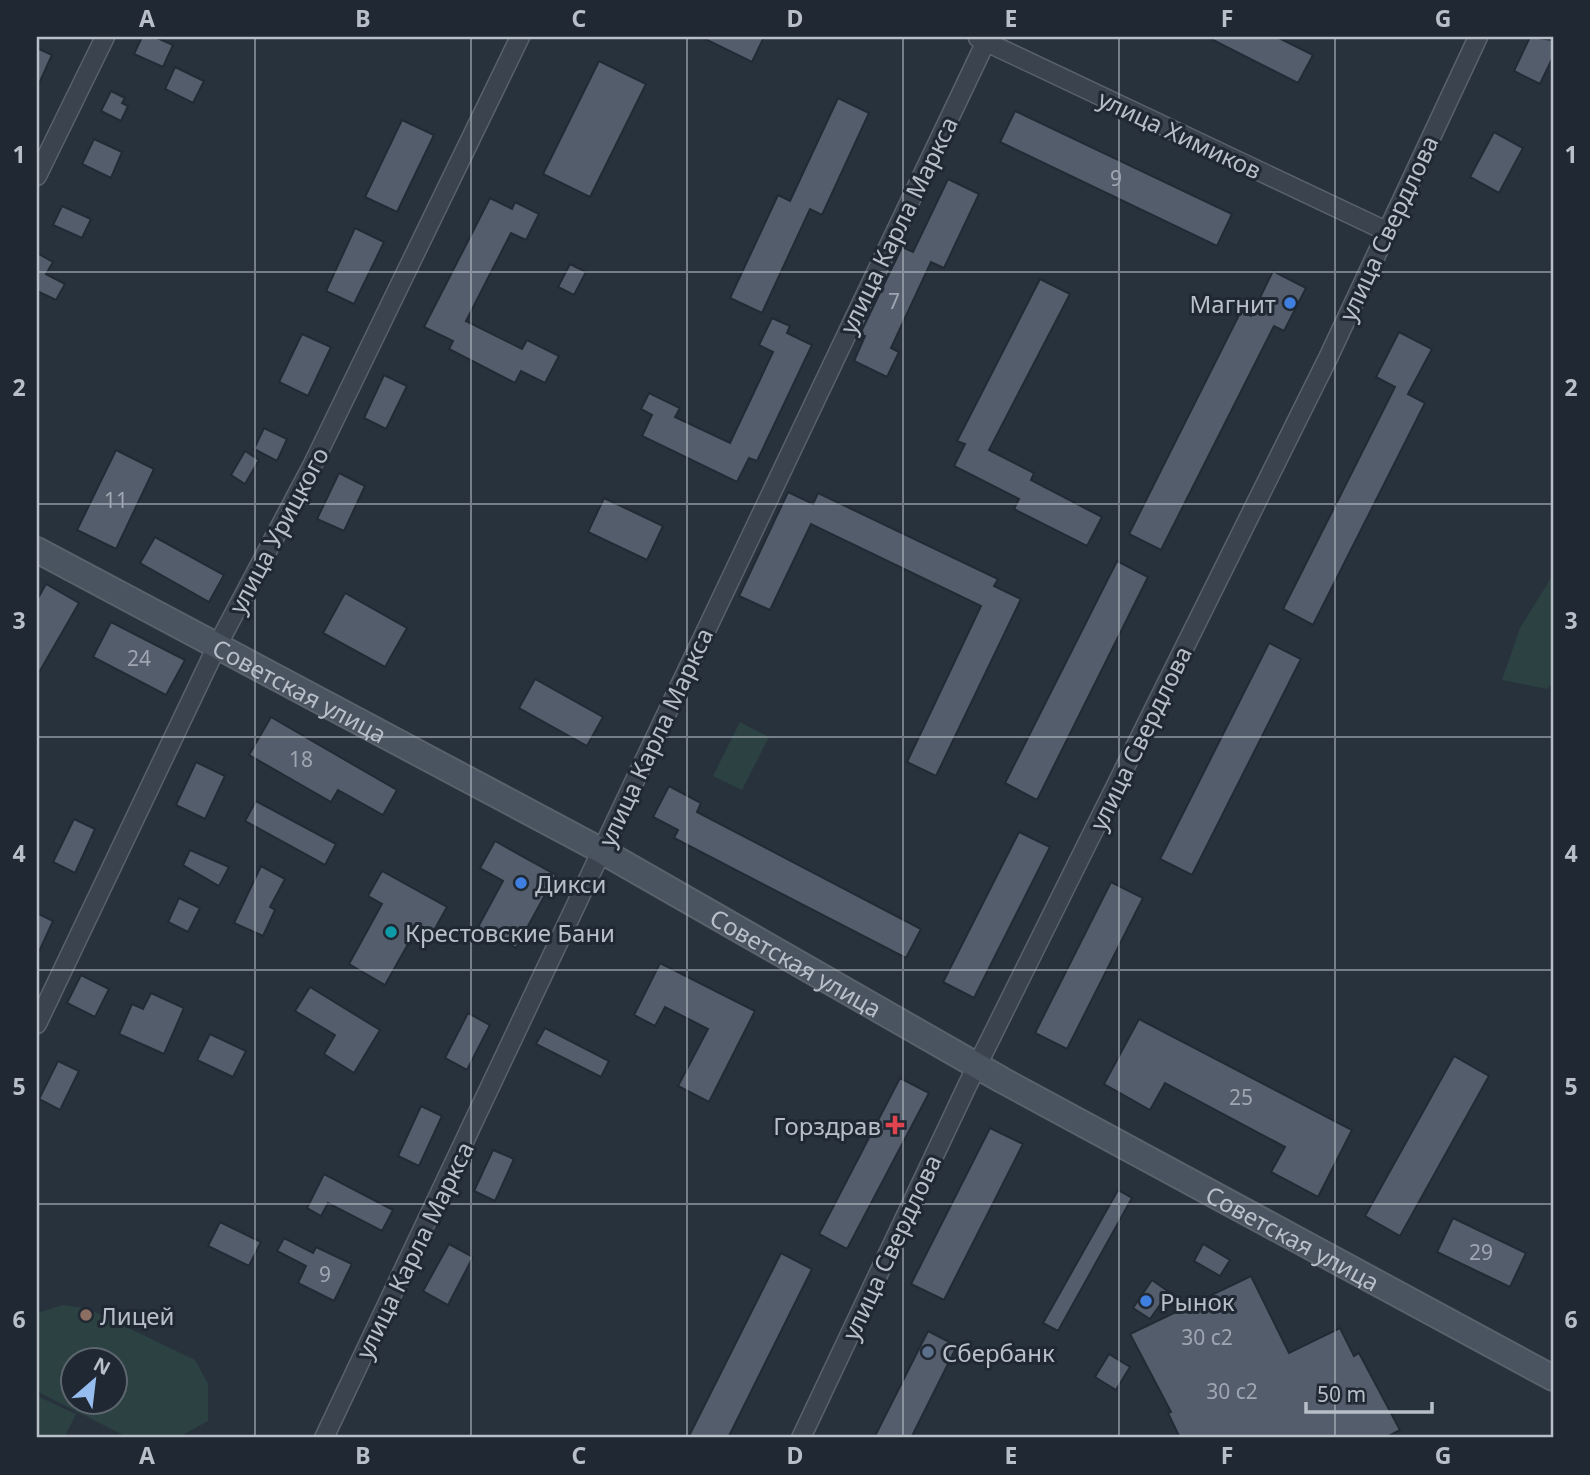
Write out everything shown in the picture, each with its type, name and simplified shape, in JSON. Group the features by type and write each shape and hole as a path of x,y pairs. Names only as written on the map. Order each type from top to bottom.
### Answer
{"street":[{"path":"37,176 104,37"},
{"name":"улица Урицкого","path":"37,1024 216,648 312,466 520,37"},
{"name":"улица Свердлова","path":"801,1438 977,1066 1322,368 1478,37"},
{"name":"улица Химиков","path":"983,38 1386,231"},
{"name":"улица Карла Маркса","path":"324,1438 983,38"},
{"name":"Советская улица","path":"37,550 216,648 602,851 977,1066 1255,1220 1553,1378"}],"green space":[{"path":"1553,575 1553,682 1547,689 1502,680 1520,628"},
{"path":"740,722 769,737 742,790 713,776"},
{"path":"63,1305 89,1309 195,1360 208,1384 208,1421 177,1438 129,1438 86,1416 130,1416 130,1346 60,1346 60,1403 37,1389 37,1313"},
{"path":"37,1396 60,1407 60,1416 75,1416 64,1438 37,1438"}],"building":[{"path":"142,37 155,37 173,45 163,67 134,54"},
{"path":"701,37 764,37 752,62"},
{"path":"1207,37 1277,37 1313,55 1298,83"},
{"path":"1530,37 1553,40 1553,57 1540,84 1514,71"},
{"path":"37,48 52,55 37,88"},
{"path":"599,61 646,84 590,197 543,174"},
{"path":"175,67 204,81 193,103 165,89"},
{"path":"111,91 125,98 122,103 128,106 121,121 101,111"},
{"path":"838,98 869,113 822,215 810,209 762,313 730,298 778,195 790,201"},
{"path":"1015,111 1232,214 1217,246 1000,142"},
{"path":"402,120 434,135 397,212 365,197"},
{"path":"1494,132 1523,148 1499,193 1470,177"},
{"path":"94,139 122,152 111,178 82,164"},
{"path":"948,179 979,194 944,268 931,262 891,348 899,352 887,377 854,361 865,336 860,334 902,247 913,252"},
{"path":"490,198 512,209 515,202 539,214 526,240 511,233 466,321 522,349 527,340 559,356 545,383 521,371 515,383 449,349 453,341 424,327"},
{"path":"62,206 91,219 82,238 53,225"},
{"path":"355,228 384,242 354,304 326,291"},
{"path":"37,253 53,262 46,274 65,284 56,300 37,291"},
{"path":"570,264 586,272 574,295 558,287"},
{"path":"1273,271 1306,288 1284,331 1274,326 1161,550 1129,534 1241,311 1251,316"},
{"path":"1040,279 1070,294 989,450 1034,473 1031,480 1102,517 1087,546 1014,509 1019,499 954,466 965,444 957,441"},
{"path":"772,318 790,326 787,333 812,345 757,461 749,458 737,482 642,436 652,415 641,409 649,393 680,408 675,417 730,443 773,352 759,345"},
{"path":"1399,332 1432,349 1408,394 1425,403 1313,625 1283,609 1395,387 1376,377"},
{"path":"302,334 331,347 308,396 279,382"},
{"path":"384,375 407,386 386,429 364,418"},
{"path":"264,428 287,439 277,461 254,449"},
{"path":"116,450 154,469 116,549 77,530"},
{"path":"245,451 259,460 245,484 231,475"},
{"path":"339,473 365,486 344,531 317,519"},
{"path":"788,492 813,504 818,493 998,579 994,586 1021,599 936,776 907,762 981,606 811,524 770,610 739,596"},
{"path":"604,498 663,526 647,560 588,532"},
{"path":"155,537 224,575 209,602 140,563"},
{"path":"1117,561 1148,577 1037,800 1005,783"},
{"path":"46,584 79,603 37,676 37,600"},
{"path":"345,593 407,628 385,667 323,633"},
{"path":"111,622 185,660 166,695 93,657"},
{"path":"1269,643 1301,659 1192,875 1160,859"},
{"path":"535,679 603,717 587,746 519,708"},
{"path":"271,717 397,790 383,815 338,790 331,802 249,755"},
{"path":"196,762 225,776 205,819 176,805"},
{"path":"669,786 701,803 697,812 921,929 906,958 674,838 678,830 653,817"},
{"path":"256,801 336,844 325,865 245,821"},
{"path":"74,819 95,829 75,873 53,862"},
{"path":"1019,832 1050,847 974,998 943,982"},
{"path":"495,841 556,875 516,948 478,927 503,881 480,868"},
{"path":"190,850 229,867 219,886 183,865"},
{"path":"261,866 285,879 270,907 275,910 263,936 234,923"},
{"name":"Крестовские Бани","path":"382,871 447,907 431,936 417,928 385,985 349,964 382,904 368,896"},
{"path":"1111,882 1143,898 1067,1049 1035,1033"},
{"path":"179,898 200,908 188,932 168,922"},
{"path":"37,913 53,921 37,956"},
{"path":"660,963 755,1011 709,1102 678,1086 708,1029 665,1007 655,1026 634,1015"},
{"path":"81,975 109,989 95,1017 67,1003"},
{"path":"310,987 380,1030 354,1073 324,1054 335,1035 295,1011"},
{"path":"151,993 184,1008 164,1054 119,1034 132,1004 143,1009"},
{"path":"468,1013 490,1025 467,1070 445,1058"},
{"path":"1139,1019 1352,1130 1318,1197 1271,1172 1285,1147 1165,1083 1150,1110 1104,1084"},
{"path":"545,1028 609,1061 601,1077 536,1044"},
{"path":"210,1034 246,1051 233,1077 197,1060"},
{"path":"1454,1056 1489,1076 1400,1236 1365,1216"},
{"path":"58,1061 79,1071 60,1110 39,1099"},
{"path":"900,1078 929,1093 847,1249 819,1234"},
{"path":"421,1106 442,1116 419,1166 398,1156"},
{"path":"990,1128 1023,1144 944,1300 911,1284"},
{"path":"493,1150 514,1159 495,1201 474,1191"},
{"path":"324,1174 393,1210 382,1231 328,1203 321,1216 307,1208"},
{"path":"1118,1190 1132,1198 1058,1331 1043,1323"},
{"path":"1453,1218 1526,1253 1510,1287 1437,1252"},
{"path":"220,1222 261,1242 249,1266 208,1246"},
{"path":"284,1238 313,1253 316,1247 352,1264 334,1301 298,1283 306,1266 277,1251"},
{"path":"449,1244 473,1257 448,1305 423,1291"},
{"path":"1203,1244 1230,1260 1220,1276 1194,1261"},
{"path":"781,1253 812,1269 728,1438 688,1438"},
{"path":"1251,1276 1289,1353 1340,1328 1354,1356 1359,1353 1400,1430 1385,1438 1180,1438 1168,1413 1171,1412 1130,1334"},
{"path":"1152,1280 1169,1292 1150,1319 1133,1308"},
{"path":"928,1331 957,1346 911,1438 874,1438"},
{"path":"1109,1354 1130,1367 1116,1390 1095,1377"}],"place":[{"name":"Магнит","path":"1290,303"},
{"name":"Дикси","path":"521,883"},
{"name":"Крестовские Бани","path":"391,932"},
{"name":"Горздрав","path":"895,1125"},
{"name":"Рынок","path":"1146,1301"},
{"name":"Лицей","path":"86,1315"},
{"name":"Сбербанк","path":"928,1352"}]}
